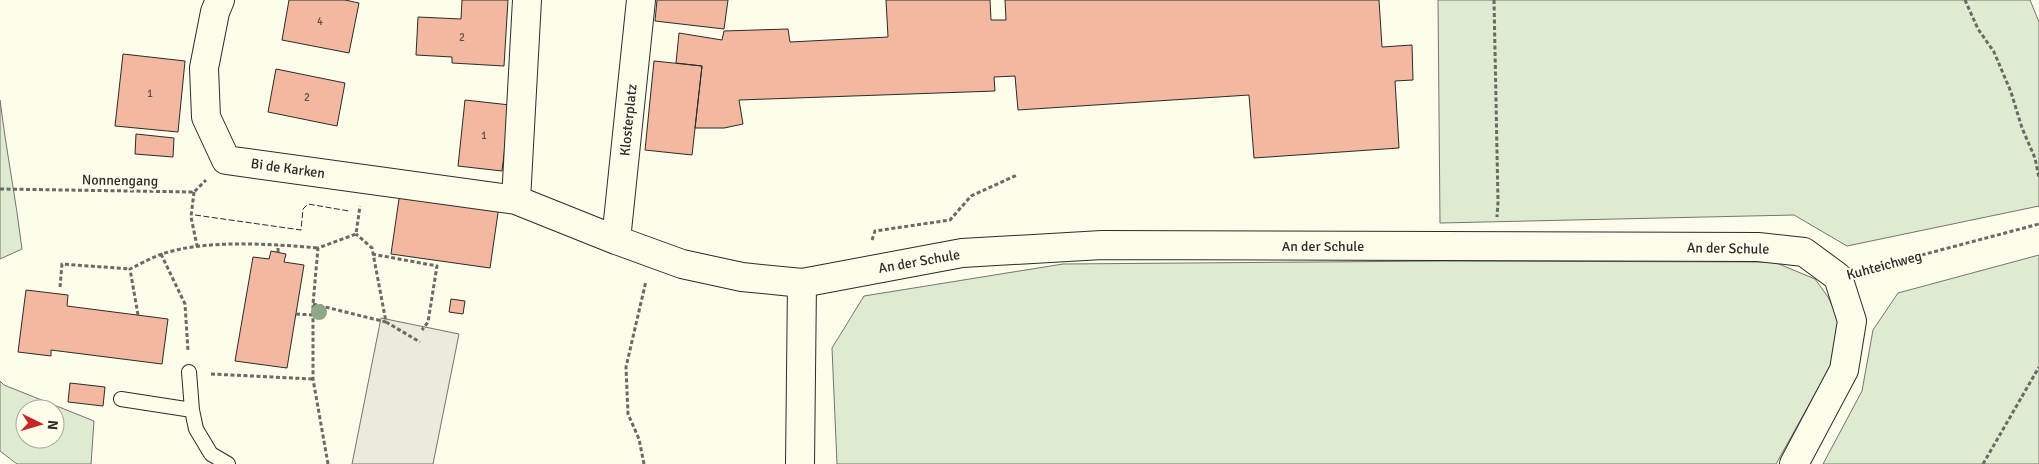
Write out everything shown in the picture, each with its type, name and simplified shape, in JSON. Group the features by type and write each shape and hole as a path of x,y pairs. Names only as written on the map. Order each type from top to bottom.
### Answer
{"street":[{"path":"220,0 215,12 204,68 206,117 226,160"},
{"path":"516,200 527,0"},
{"name":"Klosterplatz","path":"616,240 641,0"},
{"name":"Bi de Karken","path":"226,160 516,200"},
{"name":"An der Schule","path":"516,200 682,264 742,277 802,283 962,253 1102,245 1758,247 1804,252 1838,277"},
{"name":"Kuhteichweg","path":"1794,464 1844,370 1852,321 1838,277"},
{"path":"800,464 802,283"}],"lane":[{"path":"189,372 192,410 196,429 211,454 228,464"},
{"path":"121,399 192,410"}],"path":[{"path":"1494,0 1498,202 1494,247"},
{"path":"1965,0 1978,29 1994,52 2011,92 2022,128 2035,158 2039,178"},
{"path":"197,246 191,217 194,192 226,160"},
{"path":"356,234 363,178"},
{"name":"Nonnengang","path":"0,189 194,192"},
{"name":"Kuhteichweg","path":"1838,277 2039,224"},
{"path":"60,287 62,264 130,269 161,254 197,246 278,245 318,248 356,234"},
{"path":"356,234 372,248 386,322"},
{"path":"278,245 278,252"},
{"path":"318,248 314,304 313,379 328,464"},
{"path":"644,464 640,439 628,414 626,367 653,253"},
{"path":"161,254 185,304 189,372 313,379"},
{"path":"372,254 437,266 428,322 422,330"},
{"path":"130,269 138,315"},
{"path":"314,304 386,322 420,342"},
{"path":"296,314 314,315"},
{"path":"1983,464 2039,367"}],"green space":[{"path":"1438,0 2030,0 2039,22 2039,206 1847,246 1794,215 1440,223"},
{"path":"0,100 22,249 0,259"},
{"path":"2039,255 2039,464 1823,464 1862,391 1873,330 1898,293"},
{"path":"1441,261 1774,262 1815,279 1828,297 1842,326 1835,358 1776,464 837,464 832,348 864,296 1063,264"},
{"path":"0,381 4,385 39,399 15,399 15,449 65,449 65,409 94,421 91,464 17,464 0,451"}],"shaded area":[{"path":"381,318 459,334 433,464 352,464"}],"building":[{"path":"289,0 345,0 359,3 349,53 282,40"},
{"path":"462,0 508,0 504,66 452,63 452,57 416,55 418,17 461,19"},
{"path":"657,0 728,0 724,29 655,21"},
{"path":"886,0 990,0 991,20 1006,20 1005,0 1379,0 1382,47 1412,45 1413,80 1395,81 1399,148 1254,158 1249,95 1018,110 1015,76 994,77 995,91 739,100 743,124 724,128 695,128 702,66 676,63 679,33 722,40 724,31 788,29 790,42 888,37"},
{"path":"123,54 185,61 178,132 115,126"},
{"path":"654,61 702,66 692,155 645,150"},
{"path":"276,69 345,83 337,126 268,112"},
{"path":"465,100 510,105 502,171 458,166"},
{"path":"136,134 174,138 173,157 135,154"},
{"path":"400,192 499,206 490,268 391,254"},
{"path":"271,251 286,254 284,262 304,265 287,368 235,361 253,257 269,259"},
{"path":"26,290 68,295 67,306 168,319 162,364 51,350 51,356 18,352"},
{"path":"451,299 465,301 463,314 449,312"},
{"path":"70,383 105,387 103,406 68,402"}],"fence":[{"path":"195,215 301,230 303,209 308,204 349,211"}]}
